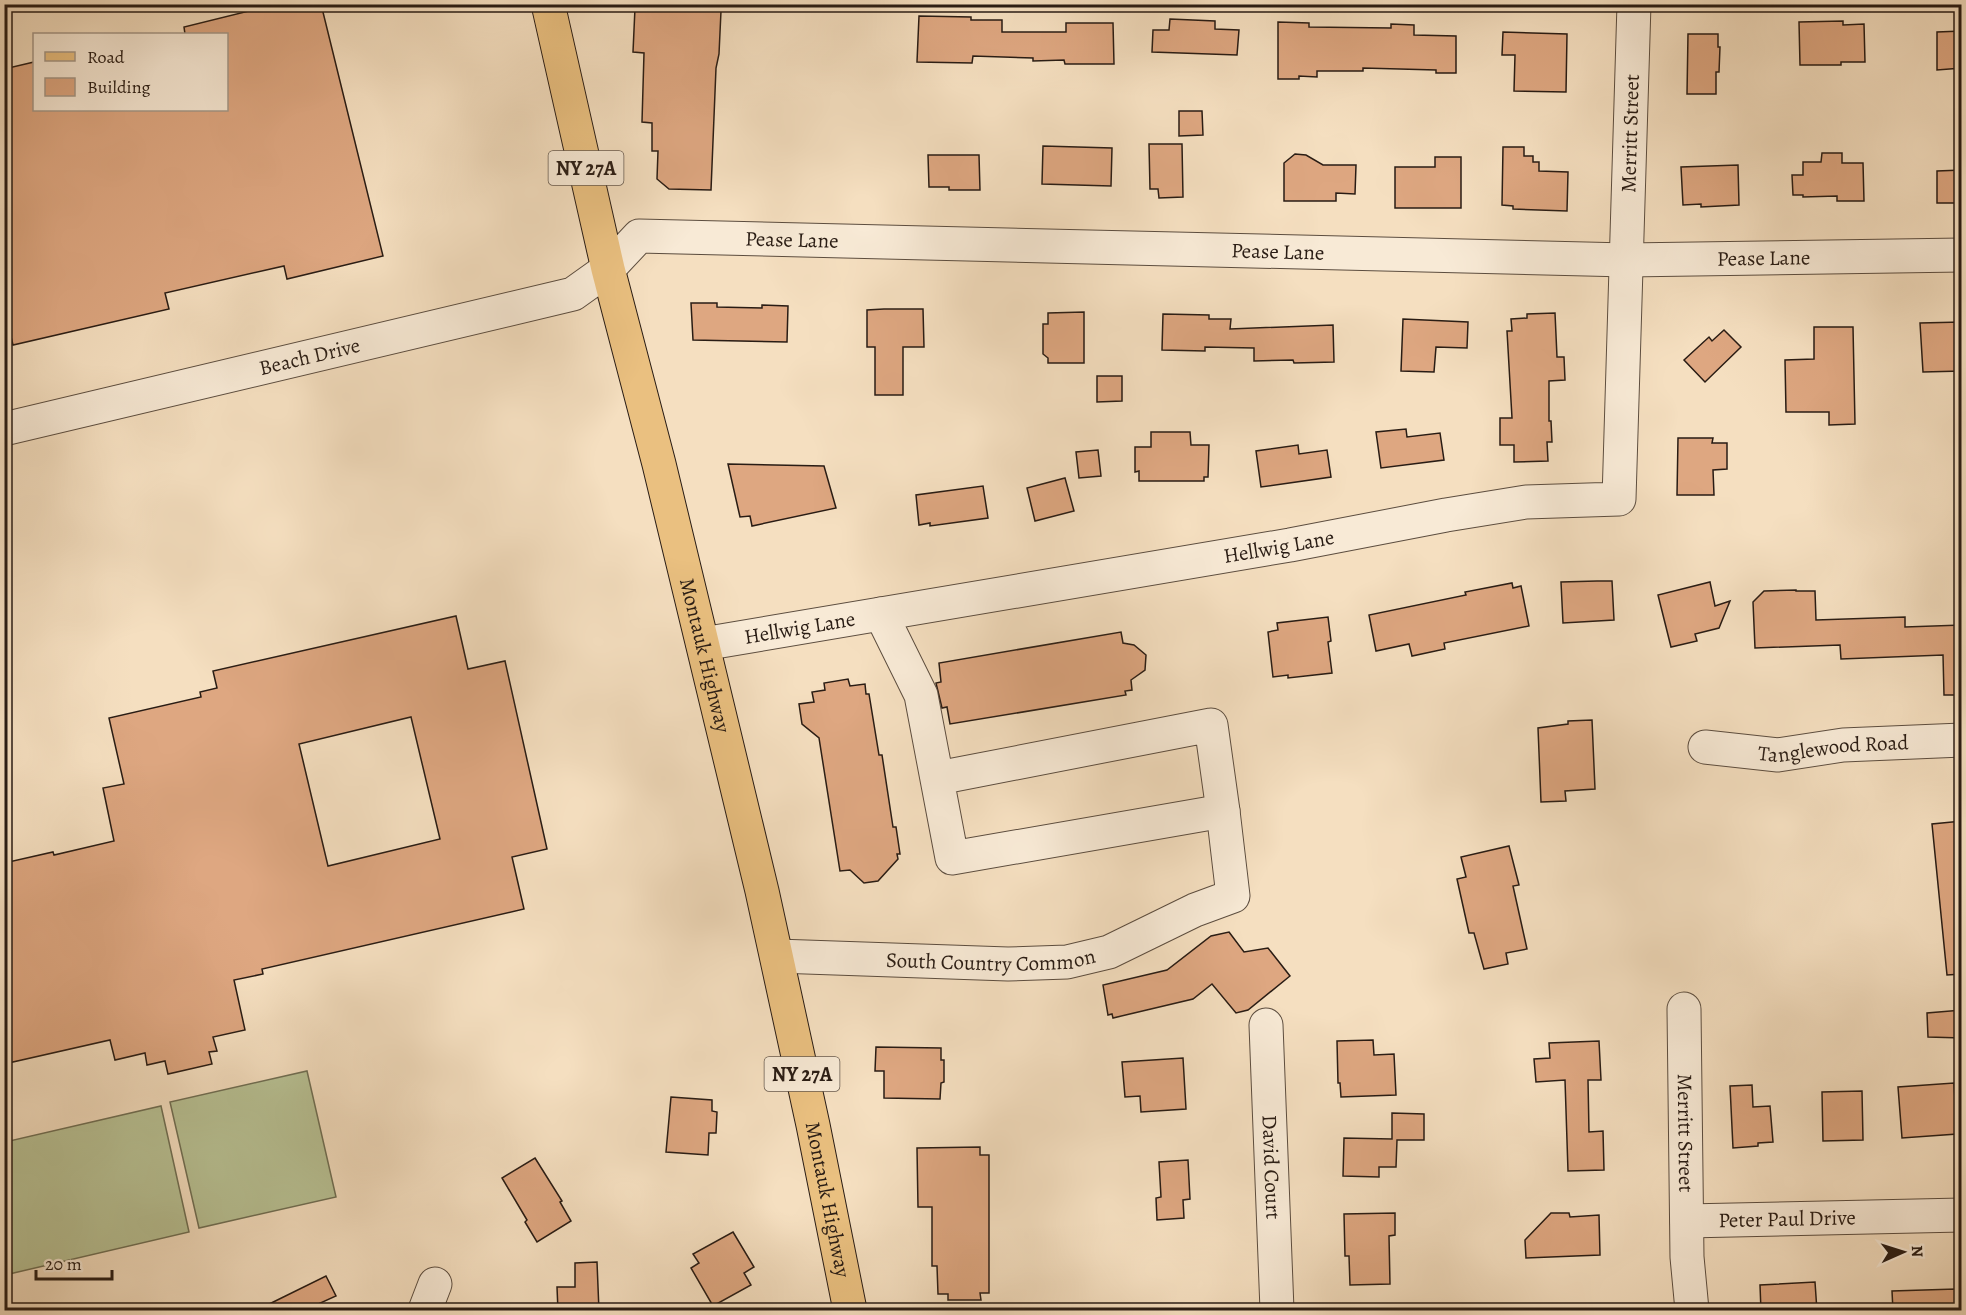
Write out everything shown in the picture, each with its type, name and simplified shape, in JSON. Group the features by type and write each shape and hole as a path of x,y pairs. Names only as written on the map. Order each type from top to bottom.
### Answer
{"main road":[{"name":"Montauk Highway","path":"548,4 608,269 703,644 777,956 850,1311"}],"street":[{"name":"Merritt Street","path":"1627,260 1634,4"},
{"name":"Pease Lane","path":"608,269 639,236 1627,260 1962,255"},
{"name":"Hellwig Lane","path":"703,644 1290,545 1526,502 1619,499 1627,260"},
{"name":"Beach Drive","path":"4,429 573,294 608,269"},
{"path":"881,614 921,695 952,858 1223,811 1211,725 938,778"},
{"name":"Tanglewood Road","path":"1705,747 1778,755 1843,745 1962,740"},
{"name":"South Country Common","path":"777,956 1008,964 1067,962 1109,952 1195,910 1233,896 1223,811"},
{"name":"Merritt Street","path":"1684,1010 1687,1257 1692,1311"},
{"name":"David Court","path":"1266,1025 1277,1311"},
{"name":"Peter Paul Drive","path":"1687,1221 1962,1215"},
{"name":"Merritt Street","path":"1676,1311 1687,1257"}],"green space":[{"path":"307,1071 336,1197 199,1228 170,1102"},
{"path":"161,1106 189,1232 5,1275 5,1142"}],"building":[{"path":"277,4 321,4 383,256 287,279 284,266 165,293 169,309 13,345 4,308 4,69 33,62 33,111 228,111 228,33 185,33 184,27"},
{"path":"635,8 721,11 716,68 711,190 669,189 657,179 658,151 652,151 652,123 642,122 644,53 633,52"},
{"path":"919,16 1002,20 1002,32 1066,32 1066,23 1113,23 1114,64 1065,64 1064,60 1033,61 1033,58 973,56 972,63 917,62"},
{"path":"1170,19 1215,21 1215,29 1239,30 1237,55 1152,52 1153,30 1169,30"},
{"path":"1843,21 1843,25 1864,24 1865,62 1841,62 1841,65 1800,65 1799,22"},
{"path":"1278,22 1309,23 1309,27 1391,28 1391,24 1414,25 1414,35 1456,36 1456,73 1436,73 1436,70 1363,68 1363,71 1317,71 1317,77 1299,76 1299,79 1278,79"},
{"path":"1962,31 1962,68 1937,70 1937,32"},
{"path":"1503,32 1567,34 1566,92 1514,91 1515,55 1502,55"},
{"path":"1688,34 1718,34 1718,47 1720,47 1719,72 1716,72 1716,94 1687,94"},
{"path":"1179,111 1202,111 1203,135 1179,136"},
{"path":"1149,144 1182,144 1183,197 1159,198 1158,189 1150,189"},
{"path":"1043,146 1112,148 1111,186 1042,184"},
{"path":"1503,147 1524,147 1524,156 1533,156 1533,162 1539,162 1539,171 1568,172 1567,211 1513,209 1513,206 1502,205"},
{"path":"1822,153 1842,153 1842,163 1863,163 1864,201 1837,201 1837,196 1793,195 1792,175 1803,175 1803,162 1821,162"},
{"path":"1295,154 1306,155 1323,165 1356,165 1355,194 1336,193 1336,201 1284,201 1284,163"},
{"path":"928,155 979,155 980,190 949,190 949,187 929,187"},
{"path":"1435,157 1461,157 1461,208 1395,208 1395,167 1435,167"},
{"path":"1738,165 1739,205 1701,207 1701,204 1683,205 1681,167"},
{"path":"1962,170 1962,203 1937,203 1937,171"},
{"path":"691,303 717,303 717,307 788,306 787,342 693,340"},
{"path":"923,309 924,347 903,347 903,395 875,395 875,347 867,347 867,310"},
{"path":"1084,312 1084,363 1048,363 1048,358 1043,354 1043,324 1048,324 1048,313"},
{"path":"1555,313 1557,357 1564,357 1565,380 1549,381 1549,421 1551,421 1552,442 1547,442 1548,461 1514,462 1514,445 1500,445 1500,418 1512,418 1507,331 1512,331 1511,319 1527,318 1527,314"},
{"path":"1163,314 1209,315 1209,319 1231,319 1230,329 1333,325 1334,362 1254,361 1254,348 1205,347 1205,351 1162,350"},
{"path":"1403,319 1468,322 1467,348 1436,347 1434,372 1401,371"},
{"path":"1962,322 1962,371 1923,372 1920,323"},
{"path":"1814,327 1853,327 1855,424 1829,425 1829,412 1786,412 1785,360 1814,359"},
{"path":"1724,330 1741,347 1705,382 1684,360 1709,337 1712,341"},
{"path":"1097,376 1122,376 1122,401 1097,402"},
{"path":"1406,429 1407,437 1440,433 1444,460 1381,468 1376,432"},
{"path":"1151,432 1190,432 1191,445 1209,445 1208,477 1204,477 1204,481 1139,481 1139,471 1135,472 1135,447 1151,447"},
{"path":"1678,438 1713,438 1712,443 1727,443 1727,469 1713,470 1714,495 1677,495"},
{"path":"1298,445 1299,454 1327,450 1331,477 1261,487 1256,451"},
{"path":"1098,450 1101,476 1079,478 1076,452"},
{"path":"728,464 824,466 836,508 752,526 750,516 740,517"},
{"path":"1065,478 1074,511 1035,521 1027,488"},
{"path":"983,486 988,518 930,526 930,523 919,525 916,495"},
{"path":"1612,581 1614,620 1563,623 1561,582"},
{"path":"1710,582 1715,606 1730,601 1719,628 1695,634 1697,641 1671,647 1658,595"},
{"path":"1512,583 1513,588 1521,586 1529,626 1444,643 1445,649 1412,656 1409,644 1376,651 1369,615"},
{"path":"1764,591 1815,591 1816,620 1905,617 1905,627 1962,625 1962,695 1944,695 1943,655 1841,659 1840,645 1755,648 1753,602"},
{"path":"456,616 468,669 505,661 547,849 512,857 524,909 262,969 263,974 234,980 245,1030 213,1037 217,1051 209,1052 212,1064 168,1074 165,1061 147,1065 145,1053 115,1060 110,1040 4,1064 4,863 53,852 54,855 114,841 103,788 124,784 109,718 201,697 200,692 217,688 213,671","holes":["411,717 440,839 328,866 299,744"]},
{"path":"1328,617 1332,673 1288,678 1288,675 1273,677 1268,632 1278,630 1277,623"},
{"path":"1121,632 1123,643 1134,645 1146,655 1145,670 1131,680 1132,690 1125,691 1126,695 950,724 947,707 942,708 936,683 941,682 939,663"},
{"path":"848,679 850,686 865,684 866,694 869,694 900,854 897,854 898,859 878,881 864,883 850,870 840,871 819,738 802,724 799,704 814,702 812,692 825,690 824,683"},
{"path":"1592,720 1595,789 1565,791 1566,801 1541,802 1538,728 1568,724 1568,721"},
{"path":"1962,821 1962,974 1947,975 1932,824"},
{"path":"1509,846 1519,885 1513,886 1527,949 1506,953 1508,964 1484,969 1474,933 1469,933 1457,879 1466,877 1461,857"},
{"path":"1229,932 1244,952 1268,948 1290,976 1248,1010 1236,1013 1212,984 1193,999 1113,1018 1112,1014 1108,1015 1103,985 1167,970 1211,936"},
{"path":"1962,1010 1962,1038 1928,1037 1927,1013"},
{"path":"1373,1040 1374,1055 1394,1054 1396,1095 1341,1097 1340,1083 1338,1083 1337,1041"},
{"path":"1599,1041 1601,1080 1588,1080 1589,1132 1603,1131 1604,1170 1568,1171 1565,1080 1536,1082 1534,1059 1550,1058 1549,1043"},
{"path":"876,1047 941,1048 941,1060 944,1060 944,1082 941,1083 940,1099 884,1098 884,1071 875,1071"},
{"path":"1183,1058 1186,1109 1141,1112 1140,1096 1125,1097 1122,1062"},
{"path":"1954,1083 1957,1134 1902,1138 1898,1087"},
{"path":"1752,1085 1753,1107 1770,1106 1773,1142 1733,1148 1730,1086"},
{"path":"1862,1091 1863,1140 1823,1141 1822,1092"},
{"path":"671,1097 712,1100 712,1111 717,1112 716,1133 709,1133 708,1155 666,1152"},
{"path":"1392,1113 1424,1114 1424,1140 1397,1140 1396,1167 1379,1167 1379,1177 1343,1176 1344,1138 1392,1139"},
{"path":"980,1147 980,1155 989,1155 989,1293 980,1293 981,1300 948,1300 948,1294 938,1294 937,1266 932,1266 932,1207 918,1207 917,1148"},
{"path":"535,1158 562,1201 560,1202 571,1221 537,1242 502,1178"},
{"path":"1188,1160 1190,1199 1183,1200 1184,1218 1157,1220 1156,1198 1161,1197 1159,1162"},
{"path":"1395,1213 1395,1235 1389,1236 1390,1284 1350,1285 1349,1256 1345,1256 1344,1214"},
{"path":"1551,1213 1569,1213 1570,1217 1599,1215 1600,1255 1526,1258 1525,1240"},
{"path":"733,1232 754,1267 744,1273 751,1285 713,1306 691,1268 699,1263 693,1254"},
{"path":"597,1262 599,1311 558,1311 557,1287 575,1287 575,1263"},
{"path":"326,1276 336,1296 318,1304 322,1311 255,1311"},
{"path":"1815,1282 1817,1311 1761,1311 1760,1285"},
{"path":"1956,1289 1957,1311 1893,1311 1892,1291"}]}
